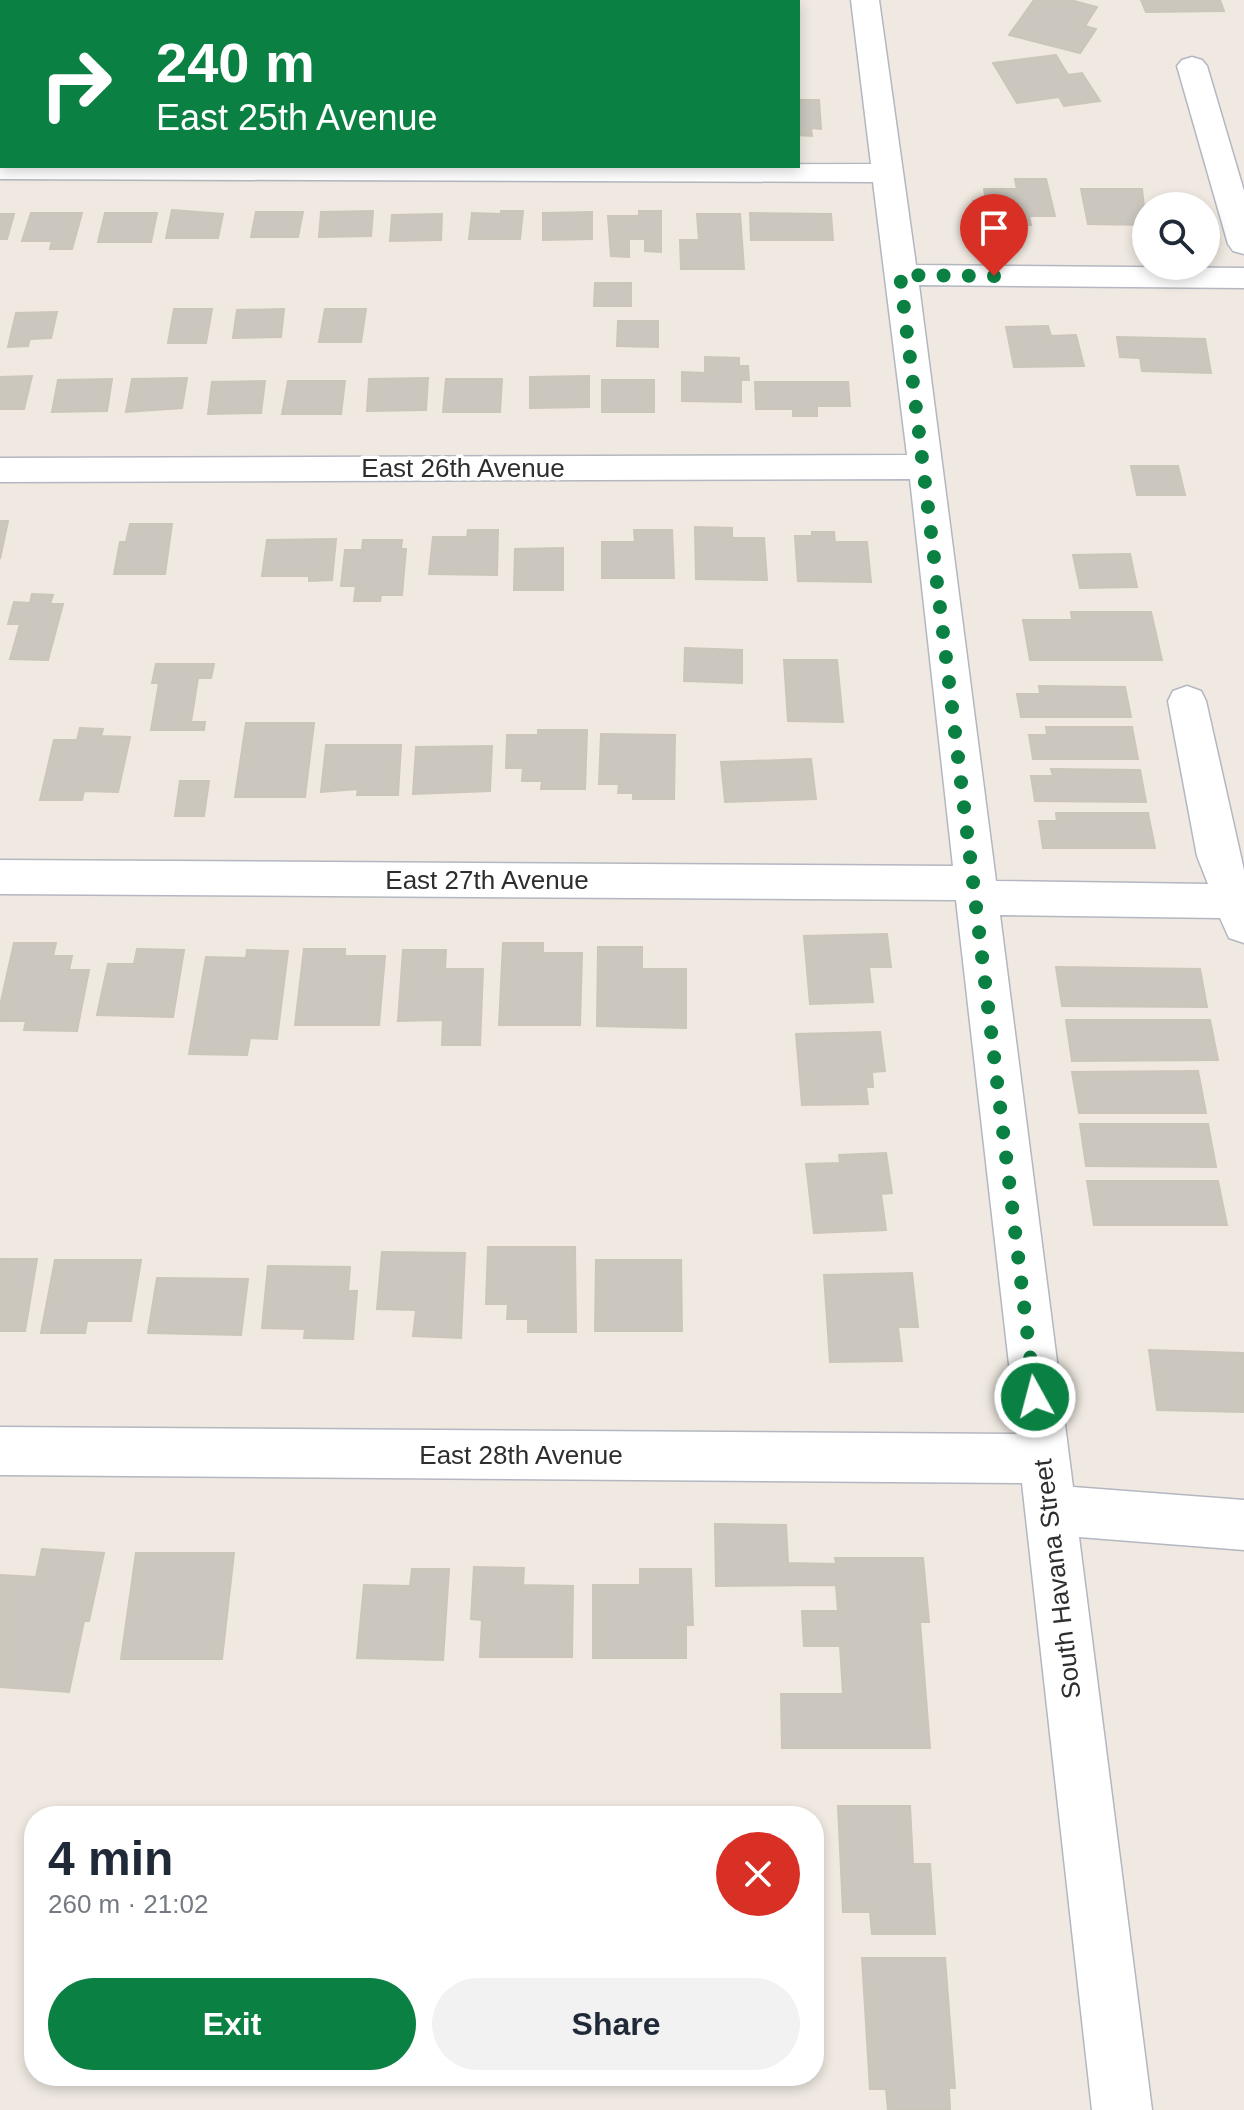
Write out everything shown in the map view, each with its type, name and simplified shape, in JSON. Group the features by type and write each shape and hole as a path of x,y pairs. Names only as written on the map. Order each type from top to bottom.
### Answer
{"street":[{"name":"South Havana Street","path":"865,0 926,467 1122,2110"},
{"path":"1192,66 1244,244"},
{"path":"0,170 887,173"},
{"path":"900,275 1244,278"},
{"name":"East 26th Avenue","path":"0,470 926,467"},
{"path":"1187,701 1218,856 1241,909"},
{"name":"East 27th Avenue","path":"0,877 975,891 1241,909"},
{"name":"East 28th Avenue","path":"0,1451 1043,1459"},
{"path":"1049,1510 1244,1525"}],"building":[{"path":"1034,0 1070,0 1097,7 1085,26 1096,29 1080,53 1009,35"},
{"path":"1141,0 1220,0 1224,11 1146,12"},
{"path":"1056,55 1068,75 1082,73 1100,101 1064,106 1059,97 1017,103 993,63"},
{"path":"800,100 819,100 821,129 811,128 812,136 800,135"},
{"path":"1015,179 1046,179 1055,216 1029,216 1031,225 978,225 973,201 986,201 984,189 1017,189"},
{"path":"1081,189 1142,189 1142,192 1132,192 1132,225 1088,224"},
{"path":"172,210 223,214 218,238 166,238"},
{"path":"373,211 371,236 319,237 321,212"},
{"path":"501,211 523,211 520,239 469,239 472,213 501,214"},
{"path":"639,211 661,211 661,252 645,251 645,239 629,239 629,257 611,256 608,216 639,216"},
{"path":"256,212 303,212 298,237 251,237"},
{"path":"592,212 592,239 543,240 543,213"},
{"path":"31,213 82,213 72,249 50,249 52,241 22,241"},
{"path":"105,213 157,213 151,242 98,242"},
{"path":"750,213 831,214 833,240 751,240"},
{"path":"0,214 14,214 7,239 0,239"},
{"path":"442,214 441,240 390,241 392,215"},
{"path":"697,214 740,214 744,269 681,269 680,240 699,240"},
{"path":"595,283 631,283 631,306 594,306"},
{"path":"174,309 212,309 206,343 168,343"},
{"path":"284,309 281,337 233,338 237,310"},
{"path":"325,309 366,309 361,342 319,342"},
{"path":"57,312 51,338 30,339 28,346 8,347 16,313"},
{"path":"618,321 658,321 658,347 617,346"},
{"path":"1048,326 1051,336 1076,335 1084,366 1014,367 1006,327"},
{"path":"1117,337 1205,339 1211,373 1142,371 1140,358 1120,357"},
{"path":"705,357 739,358 739,366 748,366 749,380 741,380 741,402 682,401 682,372 705,373"},
{"path":"32,376 24,409 0,409 0,377"},
{"path":"589,376 589,407 530,408 530,377"},
{"path":"187,378 182,408 126,412 132,379"},
{"path":"428,378 426,410 367,411 369,379"},
{"path":"112,379 107,411 52,412 58,380"},
{"path":"446,379 502,379 500,412 443,412"},
{"path":"602,380 654,380 654,412 602,412"},
{"path":"265,381 261,413 208,414 212,382"},
{"path":"288,381 345,381 341,414 282,414"},
{"path":"755,382 848,382 850,406 817,406 817,416 793,416 793,409 756,409"},
{"path":"1131,466 1178,466 1185,495 1137,495"},
{"path":"0,521 8,521 0,559"},
{"path":"130,524 172,524 165,574 114,574 120,542 126,542"},
{"path":"695,527 732,528 732,538 764,538 767,580 696,579"},
{"path":"468,530 498,530 497,575 429,574 433,537 467,537"},
{"path":"634,530 672,530 674,578 602,578 602,542 635,542"},
{"path":"812,532 834,532 835,542 867,542 871,582 798,581 795,536 812,536"},
{"path":"336,539 332,580 309,581 309,576 262,576 267,540"},
{"path":"363,540 402,540 401,549 406,549 402,595 381,595 380,601 354,601 356,586 341,586 345,550 362,550"},
{"path":"563,548 563,590 514,590 515,549"},
{"path":"1130,554 1137,587 1080,588 1073,555"},
{"path":"32,594 53,595 50,604 63,604 48,660 10,659 20,624 8,624 14,602 30,603"},
{"path":"1071,612 1151,612 1162,660 1030,660 1023,620 1072,620"},
{"path":"685,648 742,650 742,683 684,681"},
{"path":"784,660 837,660 843,722 788,721"},
{"path":"156,664 214,664 211,678 198,678 191,722 205,722 204,730 151,730 159,683 152,683"},
{"path":"1039,686 1125,687 1131,717 1021,717 1017,694 1040,694"},
{"path":"246,723 314,723 305,797 235,797"},
{"path":"1046,727 1132,727 1138,759 1033,759 1029,735 1047,735"},
{"path":"80,728 103,729 101,736 130,737 118,792 84,791 82,800 40,800 54,740 77,740"},
{"path":"538,730 587,730 585,789 541,789 542,781 522,781 523,768 506,768 507,735 538,735"},
{"path":"601,734 675,735 674,799 633,799 633,793 618,793 619,784 599,784"},
{"path":"326,745 401,745 398,795 357,795 358,789 321,792"},
{"path":"492,746 490,791 413,794 416,747"},
{"path":"811,759 816,799 725,802 721,762"},
{"path":"1051,769 1140,770 1146,802 1035,801 1031,776 1053,776"},
{"path":"180,781 209,781 204,816 175,816"},
{"path":"1056,813 1148,813 1155,848 1043,848 1039,821 1057,821"},
{"path":"887,934 891,967 869,967 873,1002 810,1004 804,936"},
{"path":"14,943 56,943 53,956 72,956 69,970 89,970 77,1031 24,1030 26,1021 0,1021 0,1006"},
{"path":"503,943 543,943 543,953 582,953 580,1025 499,1025"},
{"path":"598,947 642,947 642,969 686,969 686,1028 597,1026"},
{"path":"137,949 184,950 173,1017 97,1015 108,964 134,964"},
{"path":"304,949 345,949 345,956 385,956 379,1025 295,1025"},
{"path":"247,950 288,951 277,1039 250,1038 247,1055 189,1054 206,957 246,958"},
{"path":"403,950 446,950 445,969 483,969 480,1045 442,1045 443,1020 398,1021"},
{"path":"1056,967 1200,969 1207,1007 1062,1006"},
{"path":"1066,1020 1210,1020 1218,1060 1072,1061"},
{"path":"880,1032 885,1071 872,1072 873,1087 866,1087 868,1104 802,1105 796,1034"},
{"path":"1198,1071 1206,1113 1079,1113 1072,1072"},
{"path":"1080,1124 1208,1124 1216,1167 1086,1166"},
{"path":"886,1153 892,1193 881,1194 886,1230 814,1233 806,1164 840,1163 839,1155"},
{"path":"1087,1181 1218,1181 1227,1225 1094,1225"},
{"path":"488,1247 575,1247 576,1332 528,1332 528,1319 507,1319 508,1304 486,1304"},
{"path":"382,1252 465,1253 461,1338 413,1336 416,1310 377,1309"},
{"path":"0,1259 37,1259 25,1331 0,1331"},
{"path":"55,1260 141,1260 131,1321 87,1321 85,1333 41,1333"},
{"path":"596,1260 681,1260 682,1331 595,1331"},
{"path":"268,1266 350,1267 348,1291 357,1291 353,1339 304,1338 305,1329 262,1328"},
{"path":"912,1273 918,1327 898,1327 902,1361 830,1362 824,1275"},
{"path":"157,1278 248,1279 241,1335 148,1333"},
{"path":"1149,1350 1244,1353 1244,1412 1157,1410"},
{"path":"715,1524 786,1525 788,1563 836,1564 835,1558 923,1558 929,1622 920,1622 930,1748 782,1748 781,1694 843,1694 840,1646 804,1646 802,1611 838,1611 836,1585 716,1586"},
{"path":"42,1549 104,1553 89,1621 84,1621 69,1692 0,1687 0,1575 36,1577"},
{"path":"136,1553 234,1553 222,1659 121,1659"},
{"path":"474,1567 524,1568 523,1585 573,1586 572,1657 480,1657 482,1620 471,1619"},
{"path":"412,1569 449,1569 443,1660 357,1658 364,1585 410,1586"},
{"path":"640,1569 691,1569 693,1625 686,1625 686,1658 593,1658 593,1585 640,1585"},
{"path":"838,1806 910,1806 913,1864 930,1864 935,1934 872,1934 870,1912 843,1912"},
{"path":"862,1958 945,1958 955,2088 949,2088 950,2110 888,2110 886,2089 870,2089"}],"route":[{"path":"994,276 900,275 926,467 1035,1397"}]}
